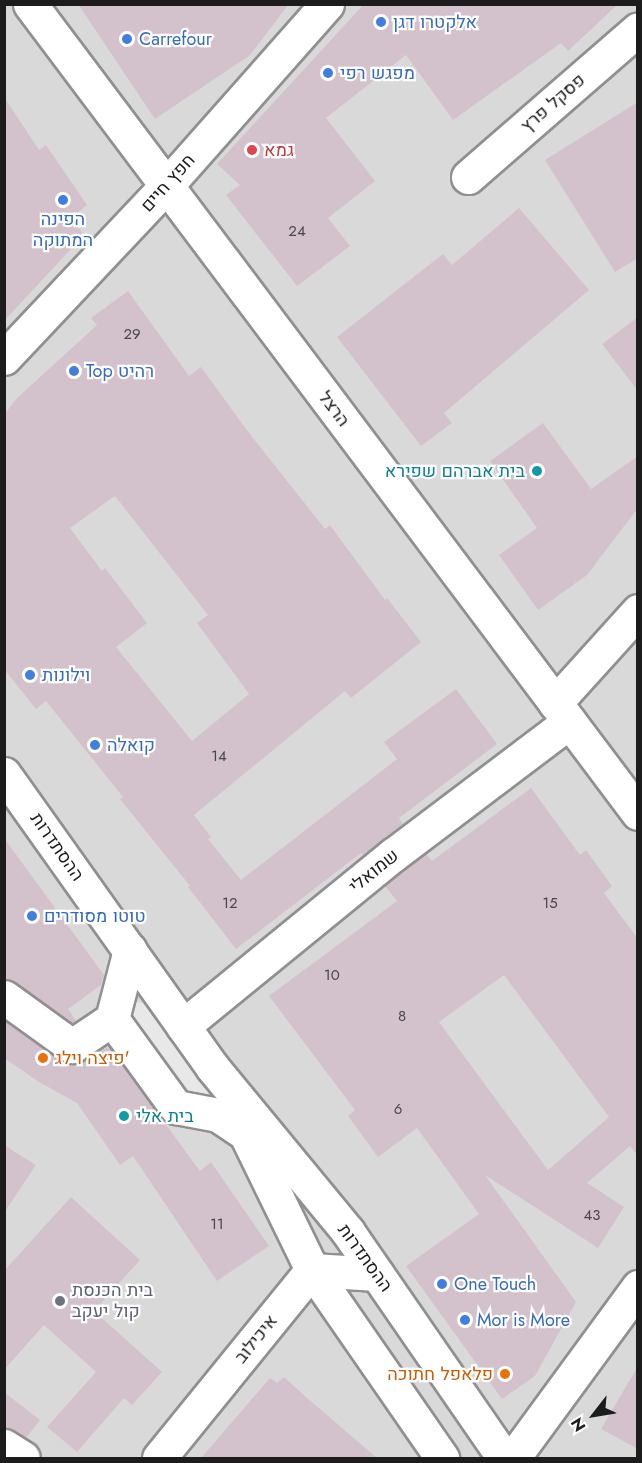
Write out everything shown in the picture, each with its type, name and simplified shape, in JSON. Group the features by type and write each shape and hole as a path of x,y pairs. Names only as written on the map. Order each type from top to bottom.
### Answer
{"street":[{"name":"חפץ חיים","path":"4,358 166,186 327,4"},
{"name":"הרצל","path":"35,6 166,186 638,813"},
{"name":"פסקל פרץ","path":"468,177 638,29"},
{"name":"שמואלי","path":"183,1026 393,855 562,712 638,611"},
{"name":"ההסתדרות","path":"4,774 213,1068 348,1232 504,1458"},
{"path":"4,997 72,1046 112,1019 130,950"},
{"path":"112,1019 176,1107 218,1115 246,1134"},
{"name":"ההסתדרות","path":"213,1068 312,1270 442,1458"},
{"path":"312,1270 377,1274"},
{"name":"איכילוב","path":"159,1458 312,1270"},
{"path":"513,1458 638,1287"},
{"path":"4,1446 23,1458"}],"shaded area":[{"path":"5,5 637,5 637,1458 5,1458"},
{"path":"118,998 146,1004 202,1079 218,1115 176,1107"}],"building":[{"path":"78,4 289,4 250,55 155,119"},
{"path":"364,4 618,4 568,51 561,43 453,120 406,55 326,118 375,181 328,218 350,246 297,286 226,195 240,185 217,164"},
{"path":"4,97 39,150 46,145 87,205 71,218 84,235 4,321"},
{"path":"638,102 638,258 615,272 545,160"},
{"path":"519,208 589,290 444,413 452,423 421,446 337,337 443,254 452,265"},
{"path":"128,291 189,376 201,367 246,429 325,529 330,525 385,600 387,598 421,642 351,698 345,691 194,815 211,837 208,839 241,880 397,759 384,742 456,689 497,744 399,818 403,824 363,855 361,853 236,949 188,887 190,886 120,799 123,797 46,701 36,709 4,669 4,415 16,399 97,325 91,318","holes":["115,496 208,615 197,623 249,694 192,741 116,647 147,623 105,568 102,571 70,528"]},
{"path":"638,317 638,391 602,344"},
{"path":"543,423 591,489 638,456 638,508 587,575 538,610 499,555 537,528 490,461"},
{"path":"531,788 580,855 586,850 612,886 604,893 638,939 638,1156 630,1146 587,1183 624,1207 598,1248 485,1175 576,1302 535,1376 502,1399 406,1266 479,1214 417,1128 378,1157 348,1116 355,1110 269,996 397,901 385,886 426,854 432,861","holes":["504,975 609,1117 548,1170 439,1022"]},
{"path":"4,838 104,975 101,985 68,1009 76,1021 72,1023 15,982 4,978"},
{"path":"4,1020 61,1061 71,1065 109,1047 200,1171 211,1162 269,1246 217,1281 133,1156 120,1165 77,1103 39,1082 4,1058"},
{"path":"4,1145 36,1165 4,1213"},
{"name":"בית הכנסת קול יעקב","path":"71,1197 140,1260 94,1311 162,1372 132,1405 124,1398 77,1452 47,1427 96,1372 44,1325 4,1370 4,1271"},
{"path":"638,1366 638,1449 601,1429"},
{"path":"284,1377 377,1458 201,1458 270,1378 277,1383"},
{"path":"4,1392 40,1420 26,1438 4,1427"}],"place":[{"name":"אלקטרו דגן","path":"381,22"},
{"name":"Carrefour","path":"127,39"},
{"name":"מפגש רפי","path":"328,73"},
{"name":"גמא","path":"252,150"},
{"name":"הפינה המתוקה","path":"63,200"},
{"name":"Top רהיט","path":"74,371"},
{"name":"בית אברהם שפירא","path":"537,471"},
{"name":"וילונות","path":"30,675"},
{"name":"קואלה","path":"95,745"},
{"name":"טוטו מסודרים","path":"32,916"},
{"name":"פיצה וילג'","path":"43,1058"},
{"name":"בית אלי","path":"124,1116"},
{"name":"One Touch","path":"442,1284"},
{"name":"בית הכנסת קול יעקב","path":"60,1301"},
{"name":"Mor is More","path":"465,1320"},
{"name":"פלאפל חתוכה","path":"505,1374"}]}
